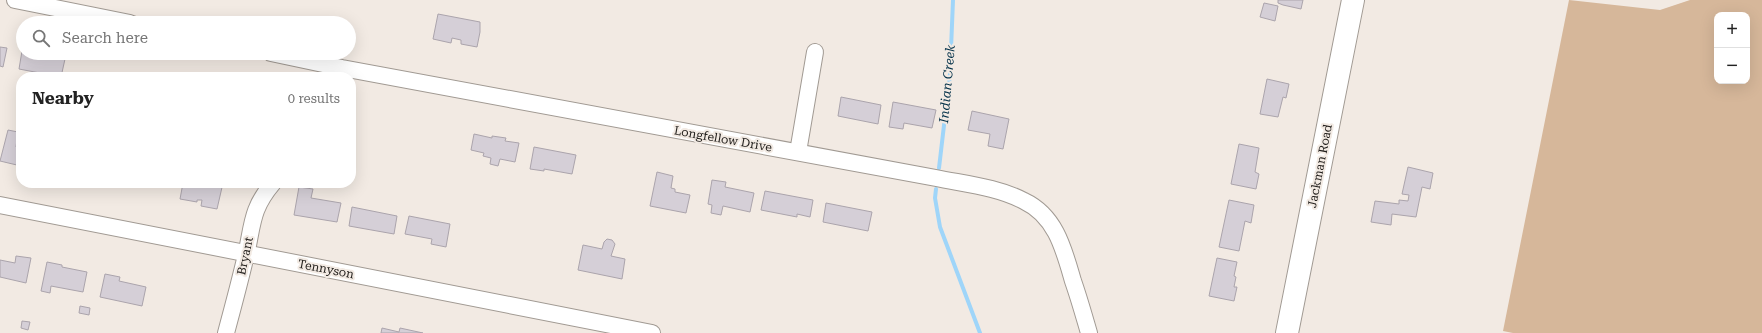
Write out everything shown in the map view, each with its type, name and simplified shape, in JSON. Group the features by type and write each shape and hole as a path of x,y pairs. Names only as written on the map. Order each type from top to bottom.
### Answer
{"street":[{"path":"15,0 39,2 100,16"},
{"name":"Jackman Road","path":"1287,333 1353,0"},
{"path":"798,152 815,52"},
{"name":"Longfellow Drive","path":"297,60 341,72"},
{"name":"Longfellow Drive","path":"356,75 798,152 1002,192 1025,201 1043,214 1054,229 1063,245 1089,333"},
{"name":"Bryant","path":"226,333 255,211 268,188"},
{"name":"Tennyson","path":"0,204 652,333"}],"shaded area":[{"path":"1569,0 1660,10 1690,0 1762,0 1762,333 1513,333 1503,331"}],"building":[{"path":"1278,0 1303,0 1301,9 1283,5 1278,3"},
{"path":"1264,3 1278,6 1275,21 1260,17"},
{"path":"438,14 480,22 477,47 461,44 461,40 452,38 451,43 433,39"},
{"path":"0,47 7,48 3,67 0,66"},
{"path":"20,60 65,60 62,72 35,72 19,69"},
{"path":"1267,79 1289,84 1286,98 1283,97 1278,117 1260,114"},
{"path":"841,97 881,105 878,124 838,116"},
{"path":"893,102 936,110 932,128 904,123 903,129 889,127"},
{"path":"972,111 1009,119 1003,149 988,146 990,134 968,130"},
{"path":"8,130 16,132 16,165 0,161"},
{"path":"474,134 492,138 492,136 506,138 505,141 519,143 515,162 500,159 498,166 490,164 491,158 483,156 484,153 471,150"},
{"path":"1239,144 1259,148 1255,172 1259,174 1256,189 1231,184"},
{"path":"534,147 576,155 572,174 544,169 544,171 530,169"},
{"path":"1408,167 1433,173 1430,189 1422,187 1416,217 1392,214 1391,225 1371,222 1375,201 1399,204 1399,200 1408,201 1409,195 1402,194"},
{"path":"657,172 673,176 671,188 675,189 675,192 690,195 686,213 650,206"},
{"path":"712,180 726,182 725,187 754,193 750,212 723,206 721,215 711,213 712,205 708,204"},
{"path":"182,188 222,188 217,209 201,206 202,200 197,200 197,202 180,199"},
{"path":"299,188 313,189 311,198 341,203 337,222 294,215"},
{"path":"765,191 813,200 810,217 797,214 797,217 761,210"},
{"path":"1229,200 1254,205 1251,223 1245,221 1239,251 1219,247"},
{"path":"826,203 872,212 868,231 823,222"},
{"path":"352,207 397,216 394,234 349,226"},
{"path":"409,216 450,224 446,247 431,244 432,239 405,234"},
{"path":"607,239 612,240 615,244 611,256 625,259 622,279 578,270 583,245 602,249 604,242"},
{"path":"16,256 31,258 26,283 0,277 0,260 15,263"},
{"path":"1217,258 1237,262 1234,276 1236,277 1234,287 1237,287 1234,301 1209,296"},
{"path":"47,262 62,265 62,267 87,272 83,292 51,286 50,293 41,291"},
{"path":"105,274 120,277 119,281 146,287 142,306 100,297"},
{"path":"80,306 90,308 89,315 79,313"},
{"path":"22,321 30,322 28,330 21,328"},
{"path":"382,328 399,332 400,328 423,333 381,333"}],"waterway":[{"name":"Indian Creek","path":"939,168 950,74 953,0"},
{"name":"Indian Creek","path":"936,189 935,198 940,227 980,333"}]}
